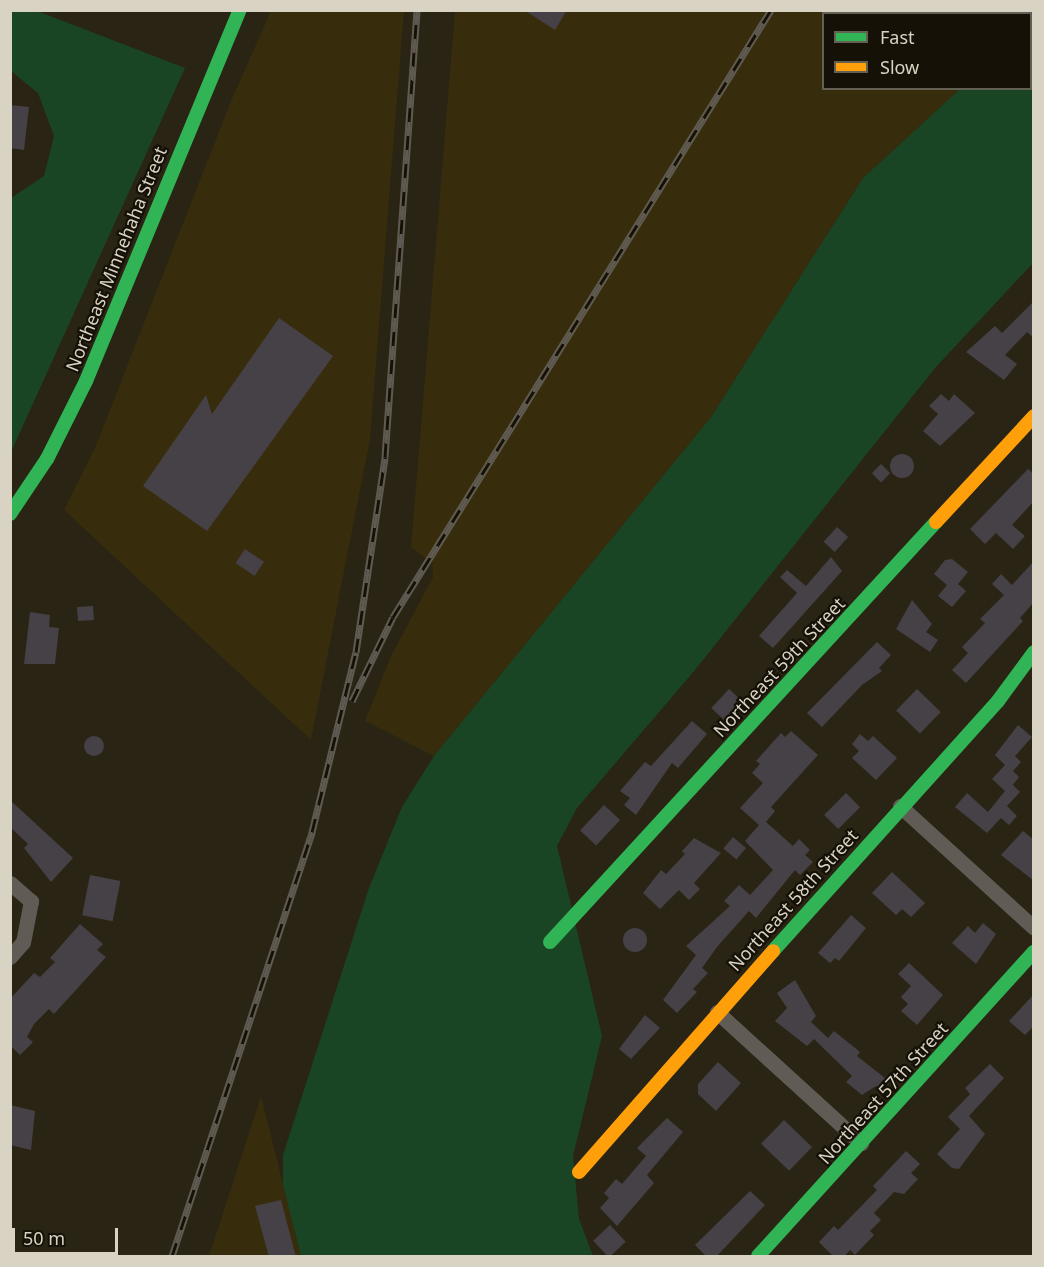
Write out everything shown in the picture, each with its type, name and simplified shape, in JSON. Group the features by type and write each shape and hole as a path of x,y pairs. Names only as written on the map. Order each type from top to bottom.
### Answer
{"street":[{"name":"Northeast Minnehaha Street","path":"10,514 47,459 86,381 240,10"},
{"name":"Northeast 59th Street","path":"550,942 1034,416"},
{"name":"Northeast 58th Street","path":"579,1172 900,806 999,701 1034,652"},
{"path":"900,806 1034,928"},
{"path":"10,883 31,901 24,942 10,957"},
{"name":"Northeast 57th Street","path":"758,1257 1034,952"},
{"path":"717,1012 861,1143"}],"shaded area":[{"path":"271,11 404,11 370,439 311,740 64,510 95,448 231,101"},
{"path":"455,11 1033,11 1032,22 1032,12 822,12 822,90 959,90 863,178 711,417 434,756 365,721 391,656 433,577 432,563 411,547"},
{"path":"261,1096 301,1256 209,1256"}],"green space":[{"path":"11,10 37,11 185,68 11,452 11,198 44,176 54,136 38,93 11,71"},
{"path":"1033,21 1033,263 935,368 695,670 577,808 557,846 602,1036 573,1156 579,1219 593,1256 301,1256 283,1185 283,1155 369,888 402,807 434,756 711,417 863,178 959,90 1032,90"}],"building":[{"path":"524,10 567,10 555,30"},
{"path":"10,105 29,107 24,150 10,148"},
{"path":"1034,301 1034,338 1027,332 1005,355 1017,364 1004,380 966,352 995,326 1002,333"},
{"path":"279,318 333,356 207,531 143,486 206,395 212,414"},
{"path":"941,394 949,401 954,394 975,413 940,446 923,431 938,414 929,406"},
{"path":"897,454 907,454 914,461 914,471 907,478 897,478 890,471 890,461"},
{"path":"881,464 890,473 881,482 872,473"},
{"path":"1028,469 1034,474 1034,501 1012,525 1025,536 1013,549 996,533 985,544 970,529"},
{"path":"837,527 848,537 835,552 824,542"},
{"path":"245,549 264,562 255,576 235,563"},
{"path":"831,557 842,571 773,648 759,636 797,593 780,577 787,570 806,586"},
{"path":"952,559 968,572 958,584 966,591 952,607 938,596 947,585 934,574 945,560"},
{"path":"1034,561 1034,602 1020,618 1023,621 966,683 952,670 968,653 962,647 985,623 980,619 1004,595 992,584 1001,574 1012,585"},
{"path":"912,600 932,624 926,632 938,640 930,652 896,629"},
{"path":"93,606 94,620 78,621 77,607"},
{"path":"30,612 50,615 49,627 59,628 55,664 24,664"},
{"path":"877,642 891,655 879,668 882,671 862,685 822,727 807,713"},
{"path":"729,689 743,702 725,721 711,708"},
{"path":"917,689 941,712 920,734 896,711"},
{"path":"692,721 707,734 678,768 672,763 636,815 624,805 630,798 620,791 645,762 651,766"},
{"path":"1018,725 1032,737 1015,756 1021,762 1013,771 1019,777 1013,785 1020,792 1007,806 1017,816 1009,825 1001,818 987,833 955,807 967,793 988,812 1005,791 992,779 1005,765 995,755"},
{"path":"791,731 818,755 771,807 775,811 766,822 793,846 799,839 810,850 805,855 813,862 800,875 795,870 756,918 749,911 702,968 708,973 693,989 697,992 677,1013 663,1000 696,955 686,946 730,906 724,901 739,885 750,895 773,870 745,841 759,825 740,808 763,783 752,773 760,764 756,761 781,733 785,737"},
{"path":"860,734 868,741 873,736 897,758 876,780 852,758 859,751 852,744"},
{"path":"90,736 98,736 104,742 104,750 98,756 90,756 84,750 84,742"},
{"path":"846,793 860,807 838,829 824,815"},
{"path":"10,800 73,858 51,882 24,848 28,844 10,827"},
{"path":"604,805 620,820 596,846 580,831"},
{"path":"1023,831 1034,840 1034,881 1001,855"},
{"path":"733,837 746,848 736,859 723,848"},
{"path":"694,838 721,853 694,883 700,889 689,900 679,890 660,909 643,893 661,870 666,874 685,854 682,851"},
{"path":"892,872 925,903 911,917 902,909 896,915 872,893"},
{"path":"90,875 120,881 113,921 82,915"},
{"path":"851,915 866,928 839,961 835,958 830,963 818,953"},
{"path":"983,923 996,934 976,964 952,943 968,926 975,933"},
{"path":"80,924 103,944 97,950 106,957 54,1014 49,1009 34,1024 27,1037 33,1042 20,1055 10,1045 10,999 34,973 40,977 55,962 50,958"},
{"path":"635,928 644,931 647,940 644,949 635,952 626,949 623,940 626,931"},
{"path":"909,963 943,995 917,1025 901,1011 908,1004 901,997 911,986 898,974"},
{"path":"795,980 816,1016 811,1022 828,1038 834,1031 860,1052 857,1056 890,1082 882,1091 876,1086 862,1095 846,1082 852,1076 814,1039 807,1046 775,1021 787,1008 777,993"},
{"path":"1034,994 1034,1026 1025,1035 1009,1021"},
{"path":"645,1015 660,1028 631,1059 619,1049"},
{"path":"718,1062 741,1083 716,1111 698,1094 698,1084"},
{"path":"990,1064 1004,1078 969,1116 985,1134 959,1169 952,1168 937,1154 960,1129 948,1117 970,1094 965,1088"},
{"path":"10,1105 35,1111 31,1150 10,1145"},
{"path":"667,1118 683,1132 647,1175 654,1183 617,1226 600,1208 609,1198 604,1193 616,1179 622,1184 646,1156 637,1148"},
{"path":"784,1120 812,1147 789,1171 761,1144"},
{"path":"906,1151 920,1164 911,1173 918,1179 904,1194 894,1192 874,1213 881,1220 870,1231 874,1235 855,1255 850,1250 844,1257 834,1257 819,1242 834,1226 838,1230 877,1190 873,1186"},
{"path":"750,1191 765,1205 716,1257 707,1257 695,1245"},
{"path":"281,1200 296,1257 269,1257 255,1206"},
{"path":"610,1225 626,1242 610,1256 607,1256 593,1241"}],"railway":[{"path":"172,1256 312,832 356,652 385,457 417,10"},
{"path":"352,701 393,617 771,10"}],"traffic: fast":[{"path":"10,514 47,459 86,381 240,10"},
{"path":"550,942 936,522"},
{"path":"773,951 998,701 1034,652"},
{"path":"758,1256 1034,952"}],"traffic: slow":[{"path":"936,522 1034,416"},
{"path":"579,1172 773,951"}]}
